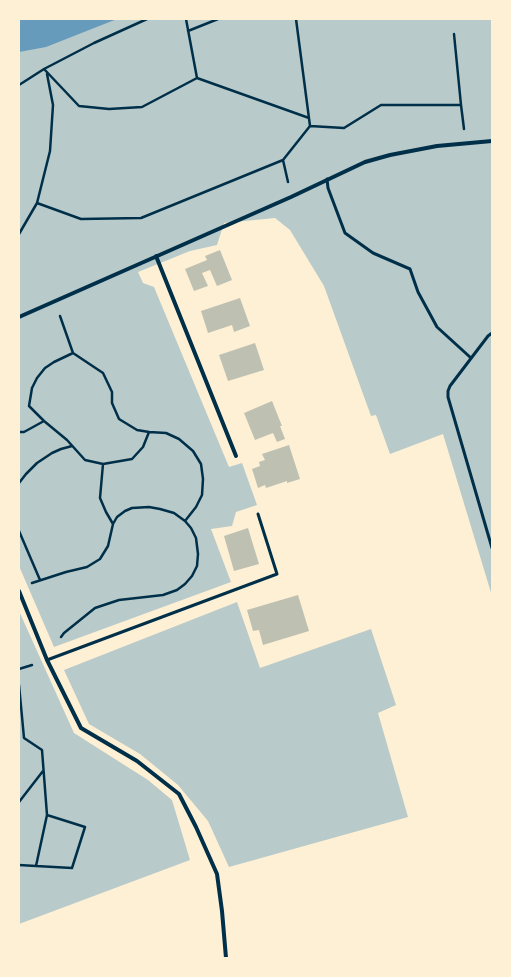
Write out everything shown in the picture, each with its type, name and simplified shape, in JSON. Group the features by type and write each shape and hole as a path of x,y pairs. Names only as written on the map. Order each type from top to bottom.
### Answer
{"street":[{"path":"19,317 291,197 365,162 390,155 437,146 492,141"},
{"path":"156,256 236,456"},
{"path":"19,591 47,660 80,728 137,761 179,794 196,827 216,874 222,911 226,958"}],"lane":[{"path":"327,179 328,188 345,233 373,253 410,269 418,292 437,327 471,358"},
{"path":"492,333 471,358 450,386 448,391 448,397 492,548"},
{"path":"47,660 277,574 258,514"}],"path":[{"path":"19,85 44,69 94,43 147,19"},
{"path":"186,19 197,78"},
{"path":"188,31 218,19"},
{"path":"37,203 80,219 141,218 283,160 310,126 296,19"},
{"path":"454,34 461,105 467,143"},
{"path":"44,69 79,106 109,109 142,107 197,78 309,118"},
{"path":"19,234 37,203 50,151 53,105 46,72"},
{"path":"310,126 344,128 380,105 461,105"},
{"path":"283,160 291,197"},
{"path":"65,332 73,354 104,373 112,392 112,403 119,419 137,430 166,433 179,439 193,451 201,464 203,479 202,495 186,521"},
{"path":"73,354 54,362 45,368 37,378 32,388 29,406 85,460 103,464 132,460 143,447 149,432"},
{"path":"19,432 24,432 44,421"},
{"path":"19,484 37,463 52,453 72,446"},
{"path":"103,464 100,498 113,524"},
{"path":"26,585 87,567 100,559 108,546 113,524 125,511 132,508 148,507 174,513 186,521 196,538 198,554 197,566 186,584 177,590 163,595 119,600 95,608 64,633 47,660"},
{"path":"19,531 40,580"},
{"path":"19,685 24,738 42,750 47,815 36,866"},
{"path":"19,802 43,771"},
{"path":"19,865 72,868 85,826 47,815"}],"shaded area":[{"path":"19,19 492,19 492,596 443,434 390,454 376,415 371,416 324,286 290,230 275,218 224,223 217,245 190,251 138,272 143,283 154,287 229,467 242,463 257,505 236,512 232,526 211,529 231,582 54,647 19,566"},
{"path":"237,602 260,668 371,629 396,705 378,713 408,817 229,867 208,821 178,785 140,754 89,724 64,670"},
{"path":"19,611 74,733 148,780 172,800 190,860 19,924"}],"water":[{"path":"19,19 117,19 46,47 19,52"}],"building":[{"path":"220,250 232,280 217,286 210,270 202,273 208,286 194,291 185,269 207,260 205,256"},
{"path":"240,298 250,326 234,332 232,325 208,333 201,311"},
{"path":"255,343 264,370 228,381 219,355"},
{"path":"272,401 282,426 280,426 285,439 277,442 273,433 255,440 244,413"},
{"path":"289,445 300,479 287,483 287,481 266,488 265,485 258,488 252,469 260,466 259,462 265,460 262,454"},
{"path":"248,528 259,564 234,571 224,536"},
{"path":"298,595 309,631 263,645 259,630 253,631 247,610"}]}
